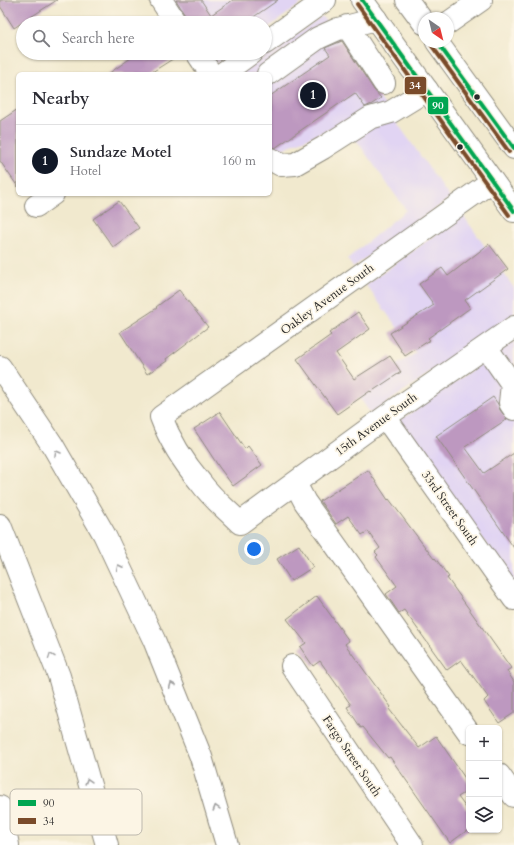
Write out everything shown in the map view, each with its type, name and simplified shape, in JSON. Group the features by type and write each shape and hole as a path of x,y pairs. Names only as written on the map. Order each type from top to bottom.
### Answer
{"main road":[{"path":"161,0 171,16"},
{"path":"362,0 514,211"},
{"path":"407,0 418,15"},
{"path":"454,20 481,0"},
{"path":"272,38 320,2"},
{"path":"271,72 318,38 347,26 376,19"},
{"path":"347,26 399,108"},
{"path":"441,48 513,146"},
{"path":"202,60 210,72"},
{"path":"225,72 241,60"},
{"path":"384,83 410,66"},
{"path":"272,160 281,165 295,164 370,118 391,112 427,90"},
{"name":"Oakley Avenue South","path":"240,523 201,484 178,452 165,429 161,417 492,181"},
{"name":"15th Avenue South","path":"240,523 385,417 514,327"},
{"path":"486,347 513,384 510,403 514,409"},
{"path":"0,367 53,446 104,534 154,640 201,756 227,845"},
{"name":"33rd Street South","path":"385,417 514,599"},
{"path":"296,483 306,502 466,729"},
{"path":"0,525 59,676 91,789"},
{"name":"Fargo Street South","path":"292,666 412,845"},
{"path":"502,779 514,796"},
{"path":"0,807 8,845"},
{"path":"104,835 107,845"}],"shaded area":[{"path":"156,0 306,0 272,25 272,16 166,16"},
{"path":"322,16 450,198 353,267 347,259 406,210 344,123 272,153 272,72 243,72 260,60 272,60 272,51"},
{"path":"196,60 222,60 205,72 203,72"},
{"path":"463,215 514,288 514,314 371,414 355,391 416,353 366,285"},
{"path":"514,341 514,583 399,421"}],"building":[{"path":"0,0 57,0 32,16 16,16 16,27 14,28 0,6"},
{"path":"176,0 201,0 211,15 233,0 278,0 255,16 186,16"},
{"path":"342,41 374,90 381,98 365,107 355,93 275,148 272,147 272,95 330,55 325,48"},
{"path":"128,60 171,60 152,72 111,72"},
{"path":"16,110 16,184 0,161 0,121"},
{"path":"119,201 139,228 113,247 93,219"},
{"path":"489,244 508,269 465,300 470,308 428,338 430,340 405,356 390,333 434,305 419,284 442,268 448,276"},
{"path":"179,290 208,327 166,359 167,361 147,374 120,332 157,308 156,307"},
{"path":"358,312 370,329 336,353 354,379 390,356 401,372 337,414 297,359 331,335 329,333"},
{"path":"493,397 507,419 465,447 484,473 514,453 514,548 436,436"},
{"path":"220,412 245,449 248,446 262,465 233,486 194,429"},
{"path":"368,470 388,500 389,499 449,577 447,578 511,668 507,671 514,682 514,713 499,723 484,701 488,697 461,660 447,670 404,610 399,613 386,594 397,586 376,557 378,555 375,552 380,548 368,531 362,535 348,516 336,524 320,501"},
{"path":"299,545 313,567 291,581 277,559"},
{"path":"317,596 349,641 345,644 391,707 389,709 419,748 436,736 466,780 466,792 458,797 466,808 466,831 450,843 390,757 388,758 363,727 361,728 347,707 351,705 320,661 313,666 300,647 306,643 287,619"}],"transit line":[{"name":"90","path":"362,0 514,211"},
{"name":"34","path":"357,4 509,215"},
{"name":"34","path":"433,48 509,152"},
{"name":"90","path":"441,48 514,148"}],"place":[{"name":"Sundaze Motel","path":"313,95"}]}
